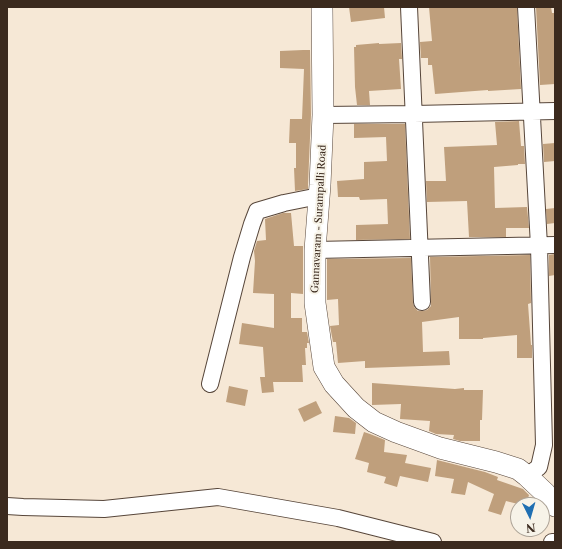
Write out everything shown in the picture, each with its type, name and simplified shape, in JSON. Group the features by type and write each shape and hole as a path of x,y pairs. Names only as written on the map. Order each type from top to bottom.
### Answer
{"main road":[{"name":"Gannavaram - Surampalli Road","path":"322,7 323,115 315,250 315,302 324,367 334,384 356,408 374,422 396,432 440,448 518,469 545,493 555,506"}],"street":[{"path":"409,7 422,302"},
{"path":"526,7 532,112 547,245 544,444 540,467 527,476"},
{"path":"323,115 555,111"},
{"path":"210,384 242,257 257,212 284,203 319,196"},
{"path":"315,250 547,245"},
{"path":"7,506 104,509 218,497 338,518 433,542"}],"building":[{"path":"349,7 384,7 385,18 351,22"},
{"path":"429,7 517,7 521,89 435,94 432,65 428,65 428,58 421,58 420,42 432,41"},
{"path":"536,7 551,7 552,13 555,13 555,84 540,85"},
{"path":"401,43 402,59 399,59 401,89 369,91 370,105 357,105 354,47 356,47 356,45"},
{"path":"310,50 311,115 308,189 295,191 294,168 296,168 296,143 289,143 290,119 302,119 304,69 280,68 280,51"},
{"path":"519,121 521,146 524,146 525,164 494,167 495,208 527,207 529,228 506,228 506,237 469,237 467,201 427,202 426,181 446,181 444,147 497,145 495,122"},
{"path":"354,124 405,124 410,239 356,240 356,225 388,224 387,199 360,200 359,197 338,197 337,181 364,179 364,162 387,161 386,137 354,138"},
{"path":"555,143 555,161 544,162 543,144"},
{"path":"555,208 555,223 547,224 546,209"},
{"path":"283,213 291,213 294,246 303,246 303,294 291,293 291,318 302,318 302,332 307,332 309,343 307,343 307,348 305,348 306,365 302,365 303,382 273,382 274,392 262,393 260,377 265,377 263,347 239,344 242,323 274,328 274,294 253,293 255,261 254,251 257,241 266,240 265,219"},
{"path":"555,254 555,275 549,276 549,255"},
{"path":"530,255 531,303 528,304 532,358 517,358 517,335 483,339 459,339 459,317 422,322 423,352 449,351 450,365 365,368 365,361 338,363 336,342 333,342 330,326 339,325 338,299 327,300 327,259 411,258 413,303 414,307 418,311 422,311 427,310 431,306 430,257"},
{"path":"372,383 483,390 482,420 480,420 480,441 460,441 453,439 454,435 436,434 429,431 430,421 400,419 401,404 372,405"},
{"path":"229,386 248,390 245,406 226,402"},
{"path":"316,401 322,413 304,422 298,409"},
{"path":"335,416 349,418 356,423 355,434 333,432"},
{"path":"364,432 385,440 384,452 407,455 405,463 431,468 428,482 400,476 397,487 384,483 386,477 367,472 369,463 355,459"},
{"path":"437,460 485,472 498,477 497,480 523,489 529,495 528,497 510,497 510,502 506,501 501,515 488,511 494,494 468,482 465,495 451,493 454,479 435,476"}]}
